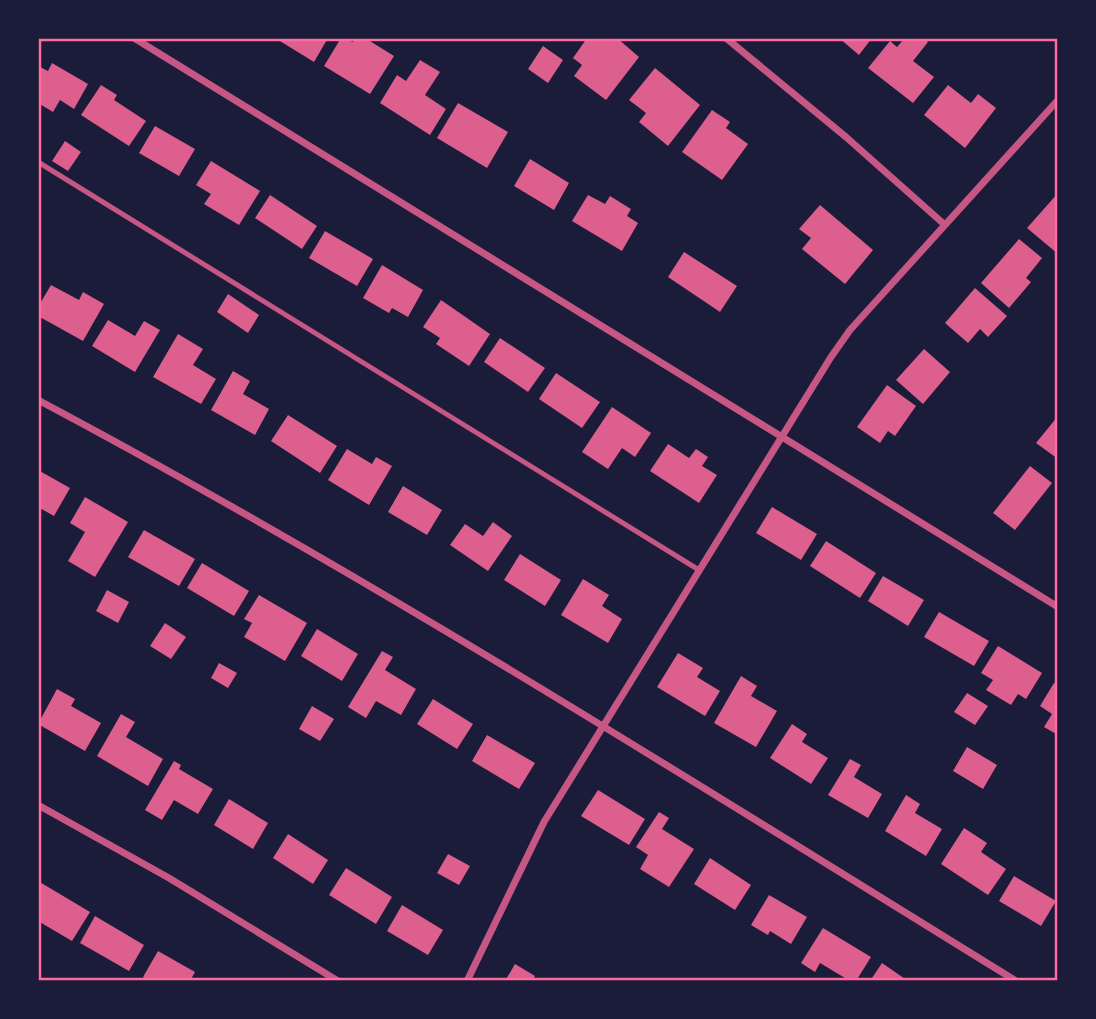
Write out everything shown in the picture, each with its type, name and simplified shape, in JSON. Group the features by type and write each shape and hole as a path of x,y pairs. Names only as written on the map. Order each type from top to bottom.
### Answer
{"street":[{"path":"134,38 1054,605 1058,594"},
{"path":"726,38 846,137 945,225"},
{"path":"467,981 538,832 602,725 850,330 1058,100"},
{"path":"38,400 189,481 602,725 1016,981"},
{"path":"38,805 169,878 338,981"}],"lane":[{"path":"38,162 699,570"}],"building":[{"path":"275,38 328,38 314,62"},
{"path":"341,38 353,42 355,38 365,38 394,56 370,94 324,66"},
{"path":"587,38 617,38 639,57 606,100 574,76 582,65 573,58"},
{"path":"839,38 872,38 859,55"},
{"path":"905,38 923,38 928,42 913,61 934,77 913,103 868,68 890,41 897,47"},
{"path":"543,46 563,60 548,83 528,69"},
{"path":"420,60 440,72 425,95 446,109 430,135 380,103 397,75 406,81"},
{"path":"52,63 88,84 74,109 60,100 53,112 38,103 38,66 48,71"},
{"path":"655,68 700,105 668,146 639,122 646,113 629,100"},
{"path":"101,85 117,95 114,100 146,121 129,146 81,115"},
{"path":"948,85 971,103 978,94 996,108 965,148 924,115"},
{"path":"458,103 508,132 487,168 437,138"},
{"path":"712,110 730,122 726,128 748,144 722,180 682,152"},
{"path":"155,126 195,149 179,176 139,153"},
{"path":"65,141 81,152 68,171 52,161"},
{"path":"530,159 569,183 554,210 514,186"},
{"path":"211,161 260,191 239,225 204,204 211,194 196,185"},
{"path":"1058,193 1058,254 1027,228"},
{"path":"270,195 317,226 302,249 255,218"},
{"path":"588,195 605,204 610,196 631,209 627,216 638,223 622,251 572,221"},
{"path":"820,205 873,250 845,284 802,249 811,238 799,229"},
{"path":"325,231 373,259 357,286 309,258"},
{"path":"1019,239 1042,258 1026,278 1031,282 1009,308 981,283"},
{"path":"684,252 737,286 720,312 668,277"},
{"path":"382,265 423,290 408,317 392,308 389,313 363,298"},
{"path":"51,285 79,300 83,292 104,304 83,341 38,316 38,307"},
{"path":"975,288 1007,316 988,337 980,329 968,343 945,323"},
{"path":"228,294 259,315 248,333 217,312"},
{"path":"441,300 490,334 469,366 436,344 440,338 423,327"},
{"path":"108,320 135,336 144,321 160,330 135,372 92,346"},
{"path":"178,334 203,349 193,365 216,379 201,404 153,377"},
{"path":"500,338 545,368 528,392 484,362"},
{"path":"924,349 950,372 923,404 896,380"},
{"path":"233,371 250,381 243,394 269,409 255,435 211,410"},
{"path":"556,373 600,402 582,428 539,399"},
{"path":"887,385 916,406 895,436 888,431 880,443 857,427"},
{"path":"612,407 651,433 635,457 622,448 608,469 582,452"},
{"path":"288,415 337,446 320,473 271,441"},
{"path":"1058,416 1058,459 1036,443"},
{"path":"668,444 689,458 696,449 708,457 702,466 717,475 699,503 650,471"},
{"path":"347,449 372,464 376,457 392,466 369,505 328,480"},
{"path":"1030,466 1052,483 1015,530 993,513"},
{"path":"38,470 70,488 54,516 38,507"},
{"path":"403,486 442,510 427,535 388,512"},
{"path":"85,497 128,522 95,577 68,561 85,532 70,523"},
{"path":"772,507 817,534 801,560 756,533"},
{"path":"493,522 512,536 488,571 450,545 465,524 483,536"},
{"path":"144,530 195,559 179,586 128,557"},
{"path":"826,541 876,573 860,598 810,566"},
{"path":"520,554 561,580 545,606 504,580"},
{"path":"202,563 249,591 234,616 187,588"},
{"path":"883,576 924,600 908,626 868,601"},
{"path":"583,579 609,595 602,606 622,619 608,643 561,615"},
{"path":"107,590 129,602 118,623 96,611"},
{"path":"259,595 307,623 285,661 244,637 252,623 244,619"},
{"path":"939,612 989,641 974,666 924,637"},
{"path":"165,623 186,637 171,659 150,646"},
{"path":"317,629 358,654 342,681 301,656"},
{"path":"998,646 1042,673 1026,699 1018,694 1011,705 986,690 993,680 981,673"},
{"path":"382,651 393,657 385,670 416,689 401,715 376,701 366,718 348,707"},
{"path":"678,653 703,668 697,677 720,691 705,716 657,687"},
{"path":"219,663 237,673 228,688 211,678"},
{"path":"741,676 757,686 751,696 777,711 756,747 714,723"},
{"path":"1054,683 1058,684 1058,735 1044,727 1052,714 1040,706"},
{"path":"57,689 75,699 71,706 101,723 85,751 38,724"},
{"path":"967,693 988,706 975,725 954,712"},
{"path":"433,699 473,724 457,749 417,724"},
{"path":"312,706 334,719 320,741 299,729"},
{"path":"121,714 135,722 126,737 163,759 148,786 97,756"},
{"path":"792,724 807,734 802,742 828,758 811,784 770,758"},
{"path":"487,735 535,763 519,789 472,761"},
{"path":"967,747 997,765 983,789 953,771"},
{"path":"850,759 861,765 854,777 882,794 868,818 828,795"},
{"path":"174,761 181,765 179,769 213,789 198,814 174,800 162,820 145,810"},
{"path":"598,790 645,819 629,845 581,816"},
{"path":"906,795 920,804 915,813 942,829 926,856 885,831"},
{"path":"229,799 268,823 253,849 214,825"},
{"path":"659,812 669,818 662,829 694,849 669,887 640,869 648,855 636,847"},
{"path":"964,828 987,843 981,852 1006,869 988,895 941,864"},
{"path":"288,834 328,860 313,884 273,858"},
{"path":"448,854 470,866 459,885 437,873"},
{"path":"710,858 751,885 735,910 694,884"},
{"path":"346,868 392,897 376,924 329,895"},
{"path":"1014,876 1056,901 1041,926 999,901"},
{"path":"38,881 90,912 72,941 38,921"},
{"path":"769,895 807,917 791,944 770,931 768,935 751,925"},
{"path":"402,905 443,930 428,955 387,931"},
{"path":"95,916 144,945 129,971 80,943"},
{"path":"823,928 871,957 856,981 850,981 820,963 815,972 801,963"},
{"path":"158,951 195,972 190,981 149,981 143,977"},
{"path":"882,963 908,981 870,981"},
{"path":"515,964 535,976 532,981 505,981"}]}
